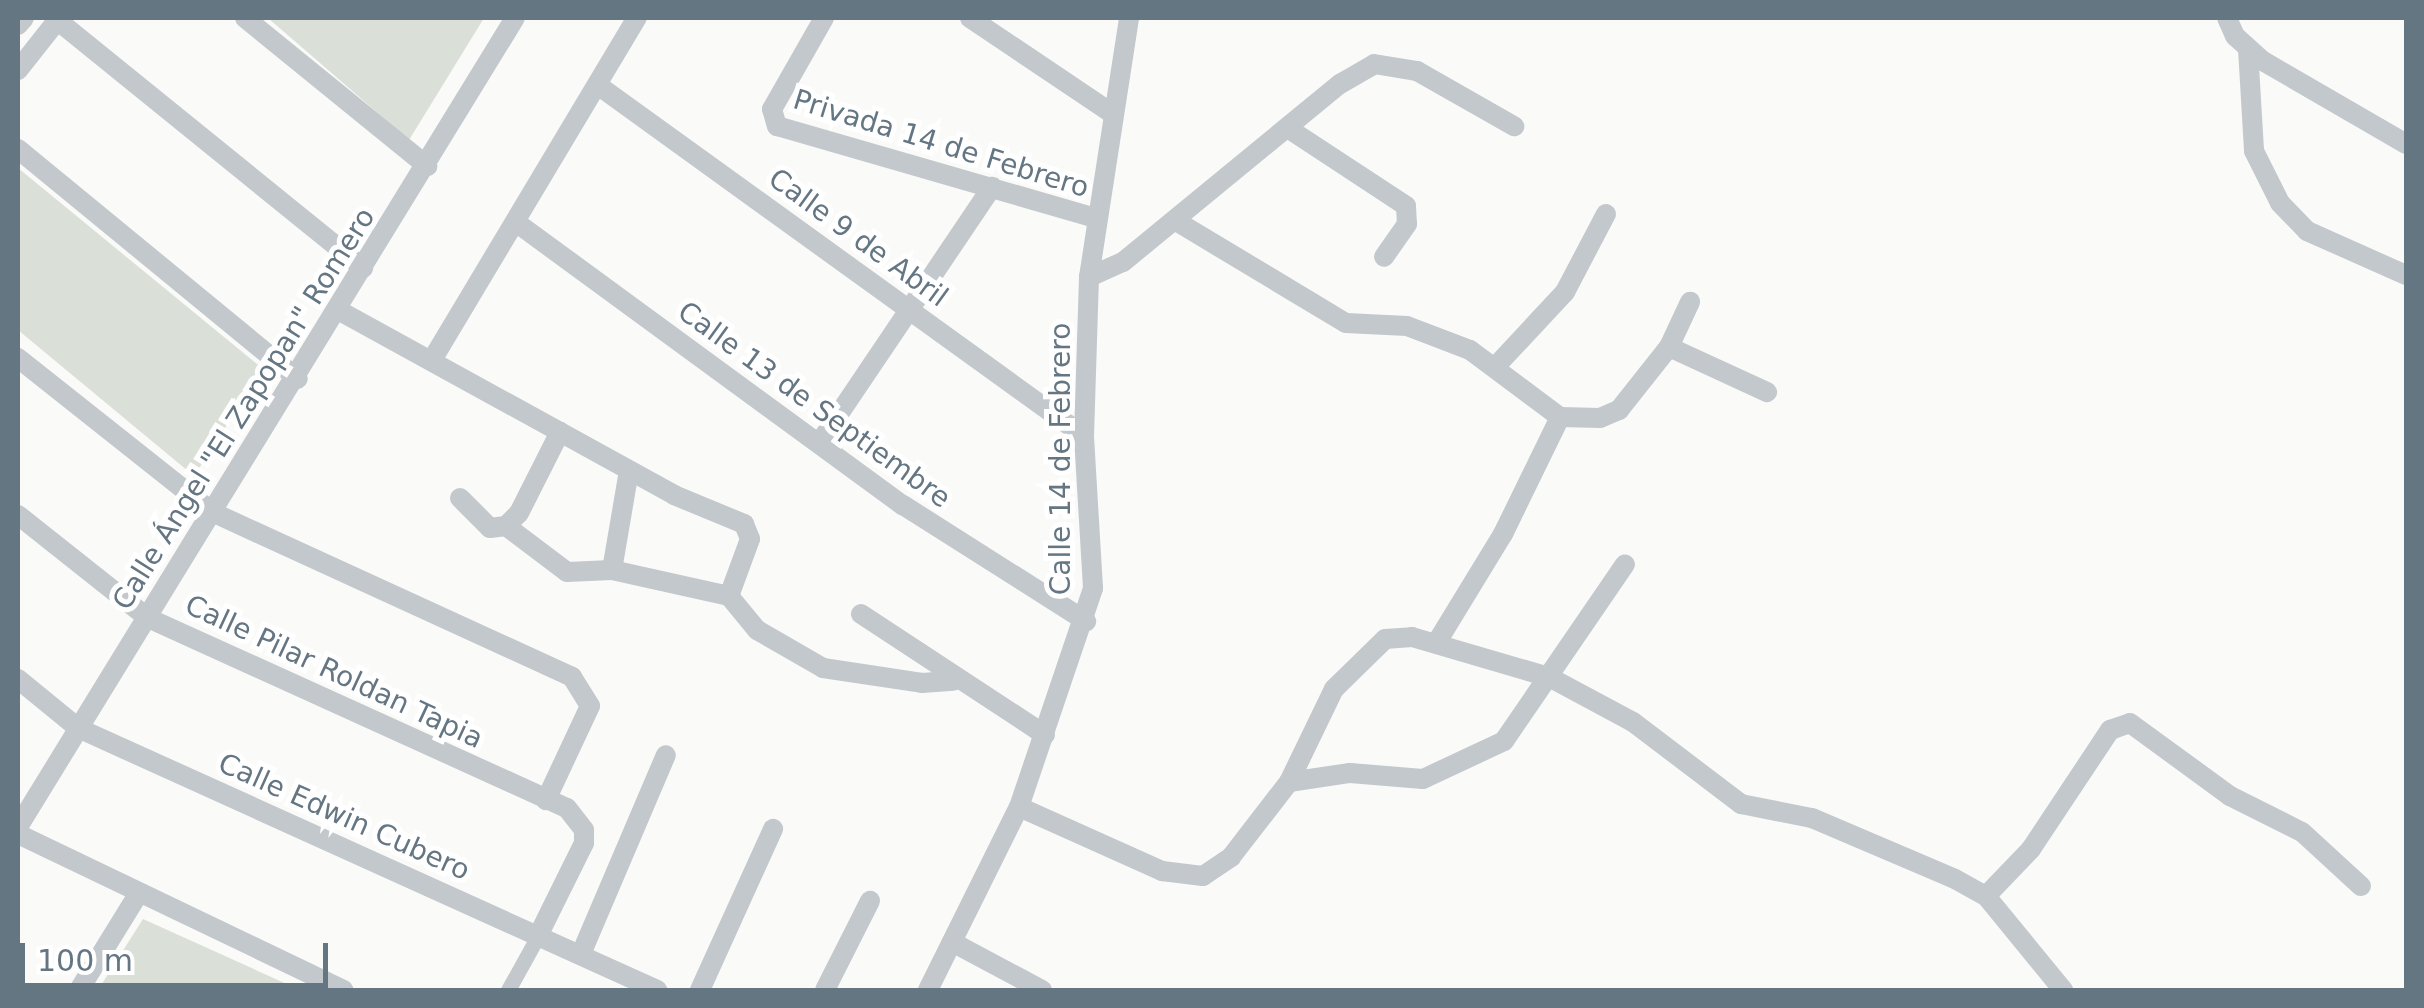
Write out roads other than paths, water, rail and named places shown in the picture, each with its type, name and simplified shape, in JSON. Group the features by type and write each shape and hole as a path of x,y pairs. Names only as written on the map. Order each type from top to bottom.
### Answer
{"street":[{"path":"18,26 24,18"},
{"path":"245,18 427,166"},
{"name":"Calle Ángel \"El Zapopan\" Romero","path":"18,831 212,512 298,380 515,18"},
{"path":"432,360 637,18"},
{"name":"Privada 14 de Febrero","path":"824,18 772,109 772,122 1096,218"},
{"path":"970,18 1110,112"},
{"name":"Calle 14 de Febrero","path":"928,990 1019,807 1086,621 1093,588 1084,436 1089,277 1110,112 1129,18"},
{"path":"2227,18 2248,50 2406,144"},
{"path":"18,70 58,19 363,268"},
{"path":"2248,50 2254,151 2280,203 2307,231 2406,273"},
{"path":"1089,277 1124,262 1359,69 1396,63 1514,126"},
{"name":"Calle 9 de Abril","path":"599,86 1084,436"},
{"path":"1289,129 1406,206 1407,224 1384,257"},
{"path":"18,149 298,380"},
{"path":"820,442 914,311 992,187"},
{"path":"1496,366 1564,292 1606,214"},
{"path":"1176,221 1346,323 1407,326 1496,366 1560,417 1600,418 1619,410 1670,347 1690,302"},
{"name":"Calle 13 de Septiembre","path":"516,223 997,570 1086,621"},
{"path":"338,310 629,471 750,531 729,596"},
{"path":"1670,347 1768,392"},
{"path":"18,358 212,512 583,686 590,706 546,800"},
{"path":"1437,642 1503,534 1560,417"},
{"path":"506,526 560,432"},
{"path":"612,570 629,471"},
{"path":"460,498 490,528 506,526 567,572 612,570 729,596 757,630 823,668 922,683 953,680"},
{"name":"Calle Pilar Roldan Tapia","path":"18,514 148,618 567,808 584,830 539,934"},
{"path":"1289,782 1350,773 1423,779 1504,741 1624,564"},
{"path":"861,614 953,680 1045,735"},
{"path":"1019,807 1162,871 1203,876 1232,857 1289,782 1326,701 1376,645 1395,636 1437,642 1548,677 1633,722 1741,804 1812,818 1986,896 2064,990"},
{"name":"Calle Edwin Cubero","path":"18,678 78,728 657,990"},
{"path":"1986,896 2032,849 2110,730 2130,722 2230,796 2302,832 2361,886"},
{"path":"581,954 666,755"},
{"path":"700,990 772,829"},
{"path":"18,831 344,990"},
{"path":"80,990 139,892"},
{"path":"825,990 870,901"},
{"path":"508,990 539,934"},
{"path":"952,942 1042,990"}]}
